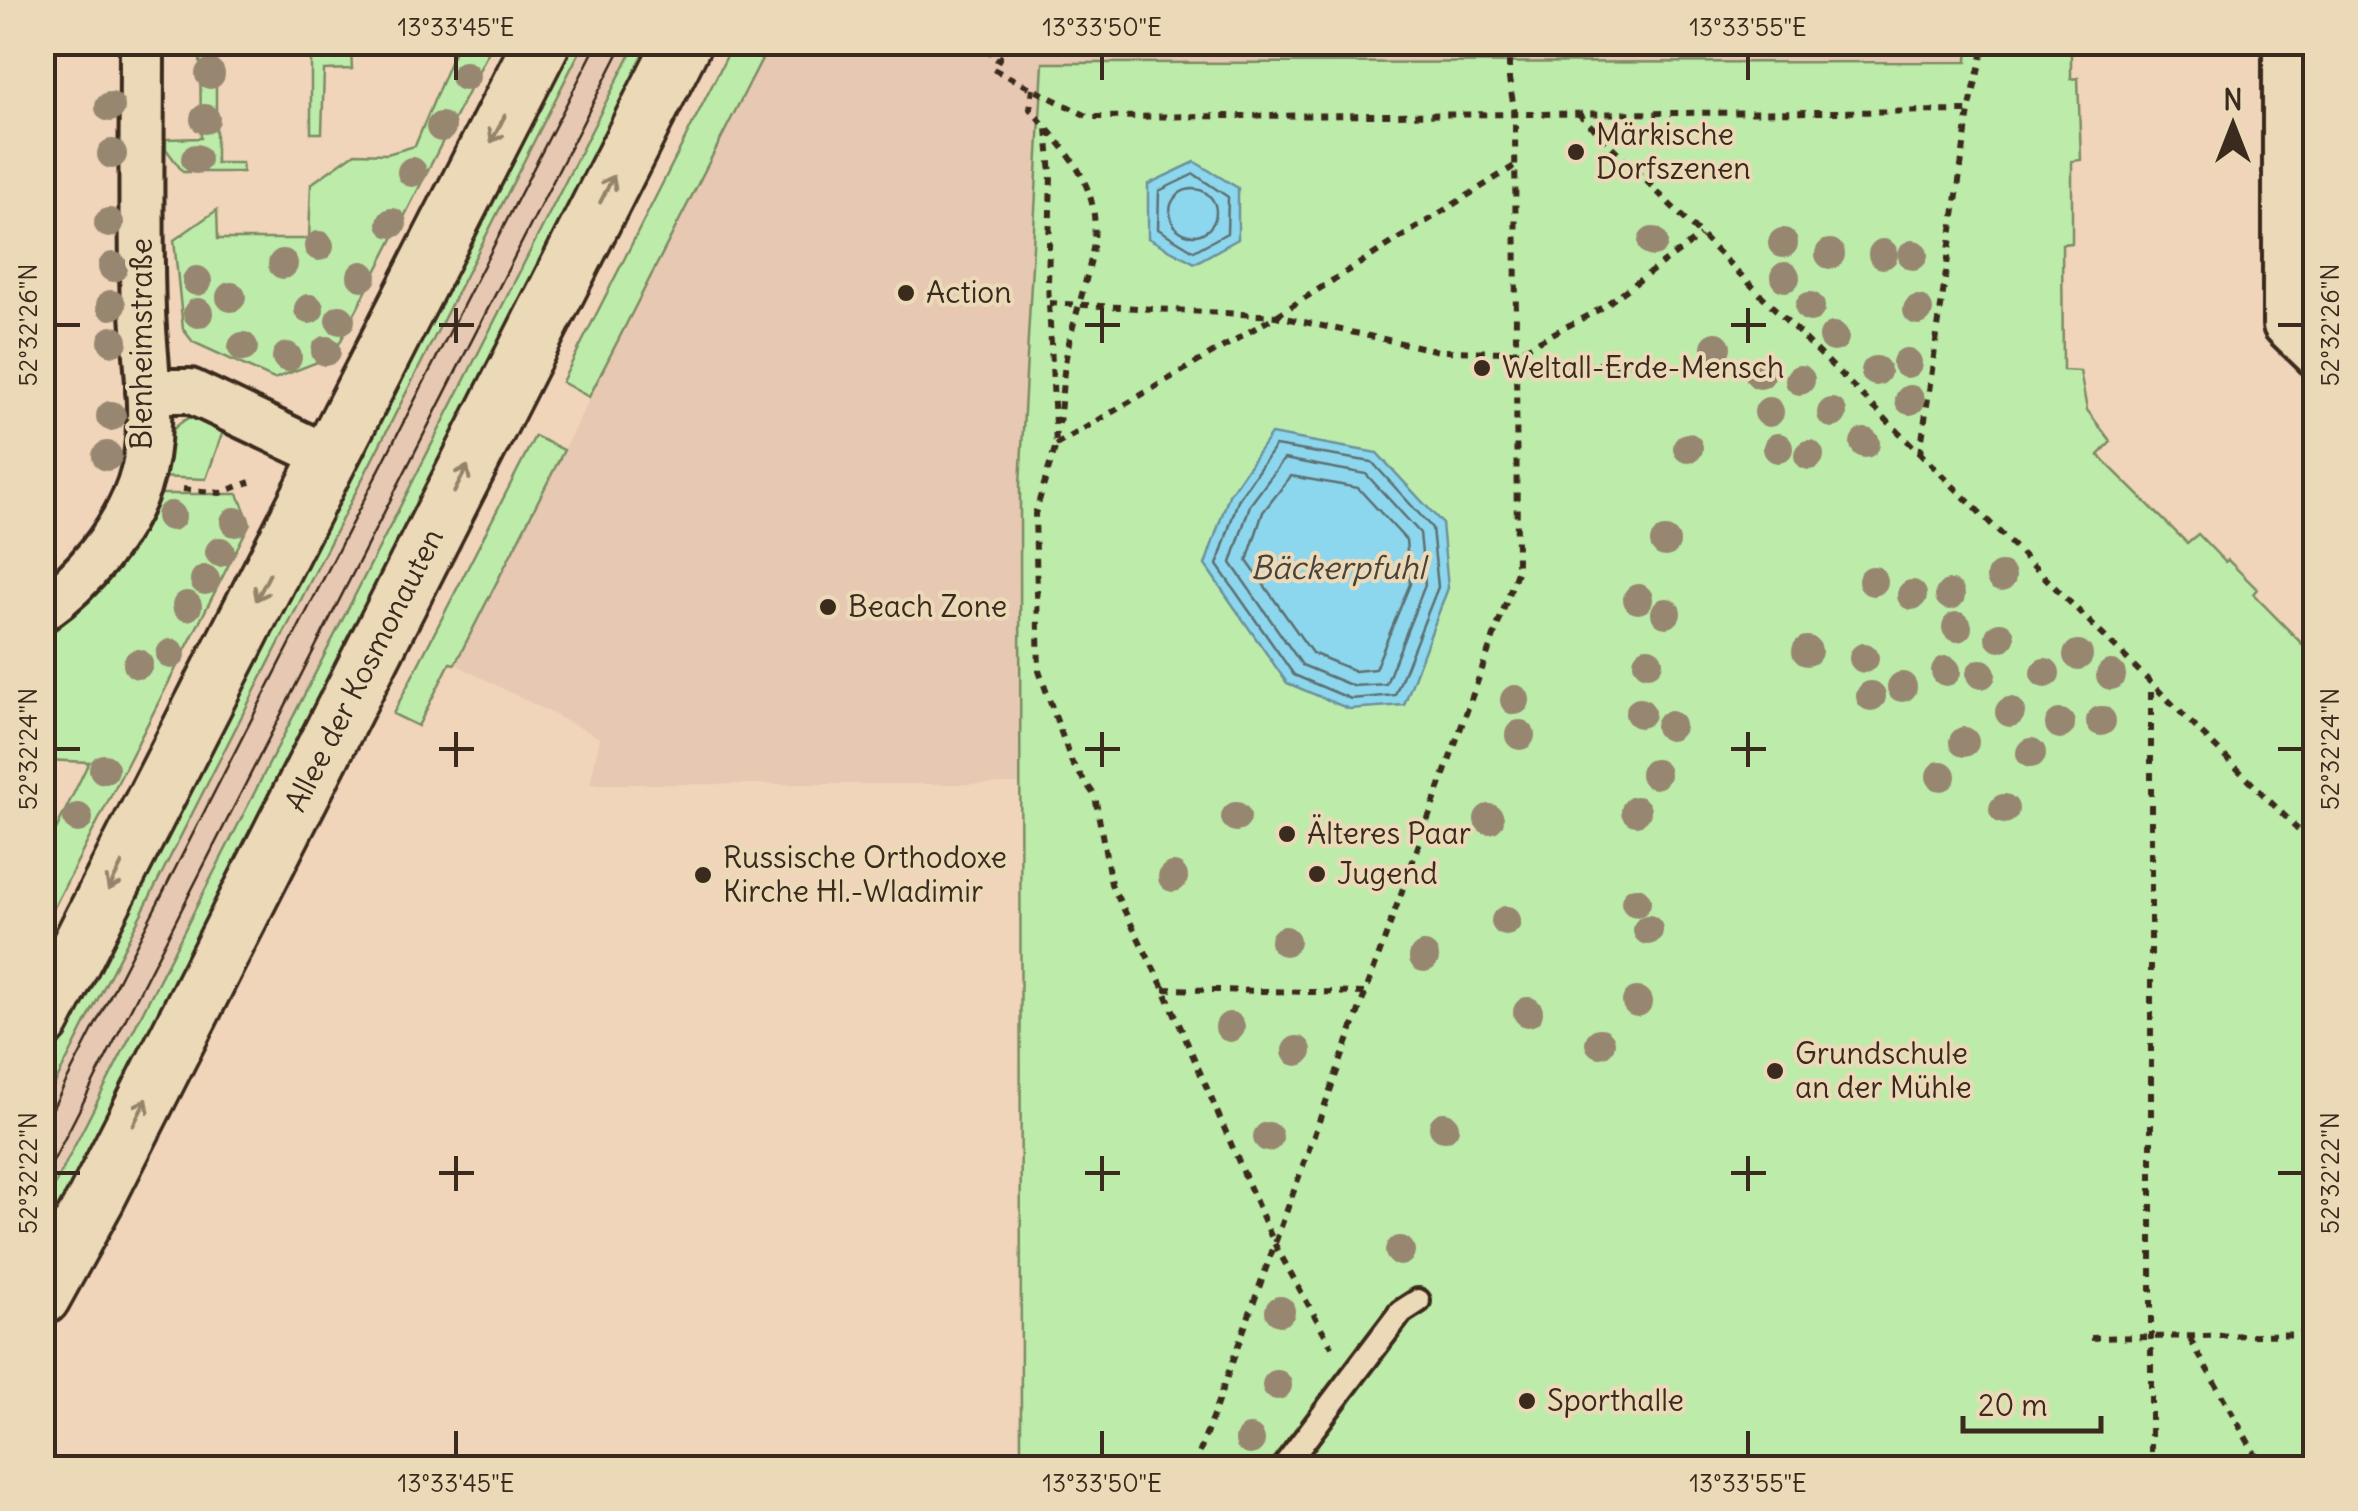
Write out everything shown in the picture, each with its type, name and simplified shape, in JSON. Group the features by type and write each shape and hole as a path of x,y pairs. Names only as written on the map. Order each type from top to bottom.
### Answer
{"main road":[{"path":"42,1020 542,42"},
{"name":"Allee der Kosmonauten","path":"42,1297 96,1199 683,42"}],"street":[{"name":"Blenheimstraße","path":"42,610 63,595 121,526 140,482 147,444 142,42"},
{"path":"2284,42 2286,325 2316,354"},
{"path":"148,390 190,391 329,457"}],"lane":[{"path":"1284,1468 1400,1312 1418,1301"}],"path":[{"path":"970,42 1000,57 992,68 1089,116 1969,111"},
{"path":"1194,1468 1518,572 1516,166 1509,42"},
{"path":"1920,455 1969,111 1985,42"},
{"path":"1033,88 1030,109 1069,152 1091,190 1096,220 1093,262 1068,343 1056,445 1036,514 1039,670 1072,763 1096,796 1111,884 1164,989 1274,1243 1349,1378"},
{"path":"1578,113 2316,848"},
{"path":"1046,128 1051,175 1049,303 1056,445"},
{"path":"1056,445 1276,316 1516,166"},
{"path":"1049,303 1276,316 1439,351 1518,352 1600,309 1700,236"},
{"path":"1518,364 1656,364"},
{"path":"140,482 220,493 250,482"},
{"path":"2150,1468 2152,685"},
{"path":"1164,989 1364,993"},
{"path":"2090,1338 2316,1334"},
{"path":"2189,1338 2263,1468"}],"shaded area":[{"path":"584,43 636,43 43,1208 43,1107"},
{"path":"770,43 1968,43 1968,62 1044,63 1021,464 1021,784 590,784 600,738 455,664"}],"green space":[{"path":"734,42 770,43 589,397 562,382"},
{"path":"200,43 216,43 216,163 242,163 243,172 183,172 166,149 166,139 201,138"},
{"path":"311,43 324,43 325,50 351,50 352,69 324,70 322,133 311,133"},
{"path":"458,43 493,43 333,356 274,379 193,342 183,329 174,240 217,210 218,239 309,239 311,184 355,153 387,154 415,146"},
{"path":"566,43 584,43 43,1107 43,1069"},
{"path":"636,43 657,43 43,1249 43,1208"},
{"path":"1968,43 2071,43 2071,79 2078,78 2081,160 2072,161 2072,243 2062,244 2063,370 2080,371 2087,410 2111,442 2098,455 2187,543 2198,534 2225,562 2228,560 2257,589 2253,594 2311,653 2315,650 2315,1468 1021,1468 1020,485 1043,63 1967,62"},
{"path":"2315,67 2315,226 2294,226 2306,79"},
{"path":"192,416 212,416 226,423 206,479 157,477 170,434"},
{"path":"535,436 564,450 455,664 450,663 418,726 393,714"},
{"path":"153,494 238,494 250,523 43,929 42,858 89,762 43,760 43,636 66,616"}],"water":[{"path":"1195,162 1238,188 1238,239 1195,263 1148,238 1148,184"},
{"name":"Bäckerpfuhl","path":"1271,434 1377,453 1442,523 1448,588 1404,705 1349,709 1287,683 1205,565 1229,495"}],"tram line":[{"path":"42,1129 598,42"},
{"path":"42,1183 624,42"}],"place":[{"name":"Märkische Dorfszenen","path":"1576,152"},
{"name":"Action","path":"906,293"},
{"name":"Weltall-Erde-Mensch","path":"1482,368"},
{"name":"Beach Zone","path":"828,607"},
{"name":"Älteres Paar","path":"1287,834"},
{"name":"Jugend","path":"1317,874"},
{"name":"Russische Orthodoxe Kirche Hl.-Wladimir","path":"703,875"},
{"name":"Grundschule an der Mühle","path":"1775,1071"},
{"name":"Sporthalle","path":"1527,1401"}]}
